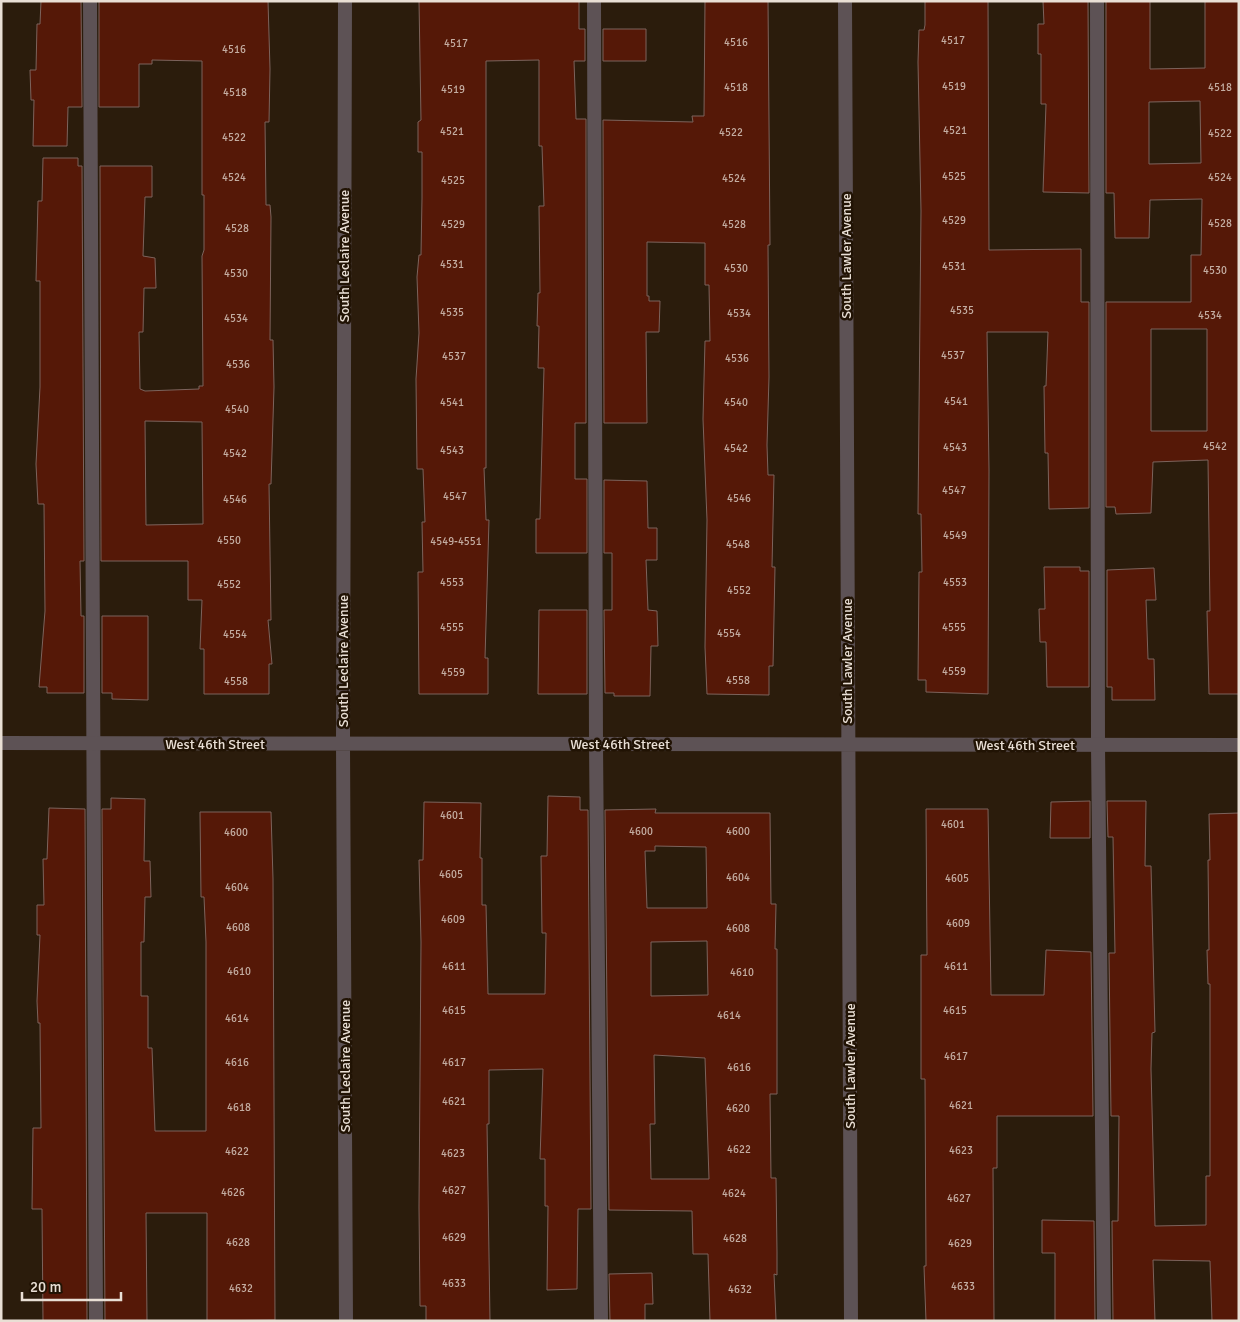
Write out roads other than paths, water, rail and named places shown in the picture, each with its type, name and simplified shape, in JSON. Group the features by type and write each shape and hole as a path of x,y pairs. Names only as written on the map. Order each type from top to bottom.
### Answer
{"street":[{"path":"90,1 95,744 96,1321"},
{"name":"South Leclaire Avenue","path":"345,1 343,744 346,1321"},
{"path":"594,1 596,744 601,1321"},
{"name":"South Lawler Avenue","path":"845,1 851,1321"},
{"path":"1097,1 1098,745 1104,1321"},
{"name":"West 46th Street","path":"1,744 1239,745"}]}
